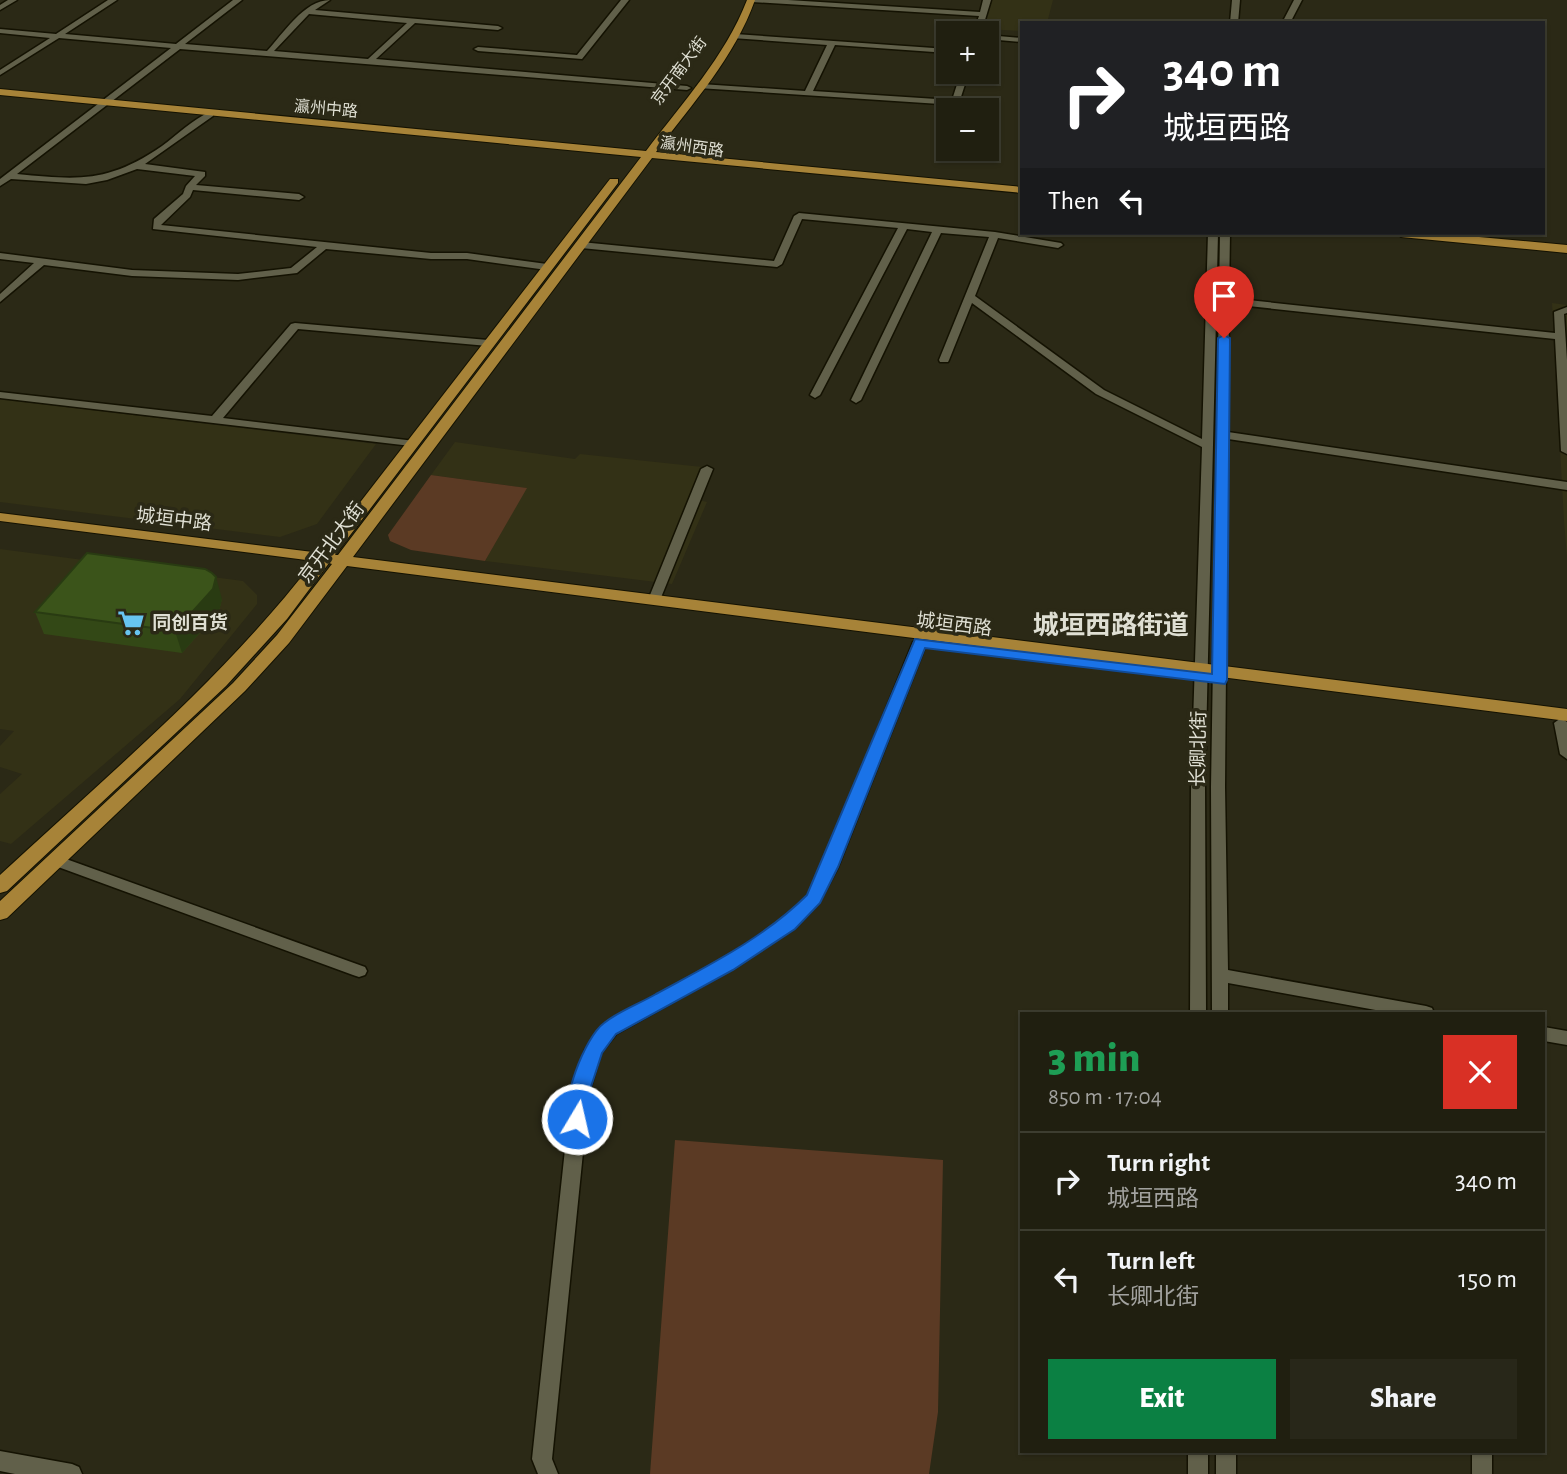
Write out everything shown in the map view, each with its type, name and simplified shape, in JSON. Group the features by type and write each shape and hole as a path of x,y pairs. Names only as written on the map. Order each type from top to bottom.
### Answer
{"main road":[{"name":"京开南大街","path":"642,155 723,38 740,0"},
{"name":"京开南大街","path":"642,155 701,86 736,36 751,0"},
{"name":"瀛州中路","path":"0,92 642,155"},
{"name":"瀛州西路","path":"642,155 1020,190"},
{"name":"瀛州西路","path":"642,155 668,162 1020,196"},
{"name":"京开北大街","path":"0,886 241,661 329,564 581,245 642,155"},
{"name":"京开北大街","path":"0,913 260,666 411,443 547,267 642,155"},
{"path":"1422,235 1567,249"},
{"path":"1494,235 1567,242"},
{"name":"城垣中路","path":"0,517 329,564"},
{"name":"城垣中路","path":"0,530 329,564"},
{"name":"城垣西路","path":"329,564 654,600 1565,721"},
{"name":"城垣西路","path":"329,564 920,642 1201,673"}],"street":[{"path":"0,8 13,0"},
{"path":"0,72 113,0"},
{"path":"3,180 238,0"},
{"path":"267,55 308,12 326,0"},
{"path":"478,49 579,57 625,0"},
{"path":"751,0 983,14"},
{"path":"981,21 987,0"},
{"path":"1234,21 1236,0"},
{"path":"1243,21 1245,0"},
{"path":"1287,21 1298,0"},
{"path":"308,12 498,28"},
{"path":"370,61 413,21"},
{"path":"0,31 687,88"},
{"path":"736,36 936,50"},
{"path":"999,38 1020,40"},
{"path":"808,93 832,43"},
{"path":"701,86 955,103 961,84"},
{"path":"3,180 84,181 117,175 136,166 210,114"},
{"path":"136,166 201,172 187,195 154,225 311,242 324,246 431,256 467,256 547,267"},
{"path":"190,187 299,197"},
{"path":"581,245 777,264 799,216 995,235 1058,245"},
{"path":"815,395 904,226"},
{"path":"856,400 938,230"},
{"path":"944,360 995,235"},
{"name":"长卿北街","path":"1198,1012 1201,673 1213,235"},
{"name":"长卿北街","path":"1220,1012 1220,676 1225,235"},
{"path":"0,256 145,274 238,276 294,271 324,246"},
{"path":"0,299 42,261"},
{"path":"970,297 1100,392 1208,446"},
{"path":"1224,300 1561,337"},
{"path":"1567,310 1559,312 1567,451"},
{"path":"215,420 295,326 488,343"},
{"path":"0,395 411,443"},
{"path":"1223,435 1567,486"},
{"path":"654,600 707,469"},
{"path":"548,1474 542,1459 580,1093 593,1050 610,1029 726,965 789,924 814,899 830,867 920,642"},
{"path":"1565,721 1567,754"},
{"path":"55,860 359,971"},
{"path":"1220,975 1421,1012"},
{"path":"1545,1034 1567,1038"},
{"path":"1198,1453 1198,1474"},
{"path":"1226,1453 1226,1474"},
{"path":"1482,1453 1482,1474"},
{"path":"0,1461 72,1474"}],"shaded area":[{"path":"992,0 1053,0 1048,21 1020,21 1020,31 999,30 999,21 985,21"},
{"path":"1552,303 1567,305 1567,558 1564,521"},
{"path":"0,399 376,444 317,524 280,537 0,502"},
{"path":"455,442 575,459 580,454 712,468 699,500 707,502 672,584 485,561 526,488 431,475"},
{"path":"431,475 527,488 485,561 411,550 390,541 388,535"},
{"path":"0,549 243,581 257,595 257,604 180,699 11,844 0,841 0,794 22,774 0,767 0,746 14,731 0,729"},
{"path":"675,1140 943,1160 938,1412 929,1474 650,1474"}],"building":[{"path":"87,553 205,569 216,577 213,589 175,631 35,612"}],"place":[{"name":"同创百货","path":"131,623"}],"district":[{"name":"城垣西路街道","path":"1111,626"}],"route":[{"path":"577,1119 580,1093 593,1050 610,1029 726,965 789,924 814,899 830,867 920,642 1220,680 1224,338"}]}
